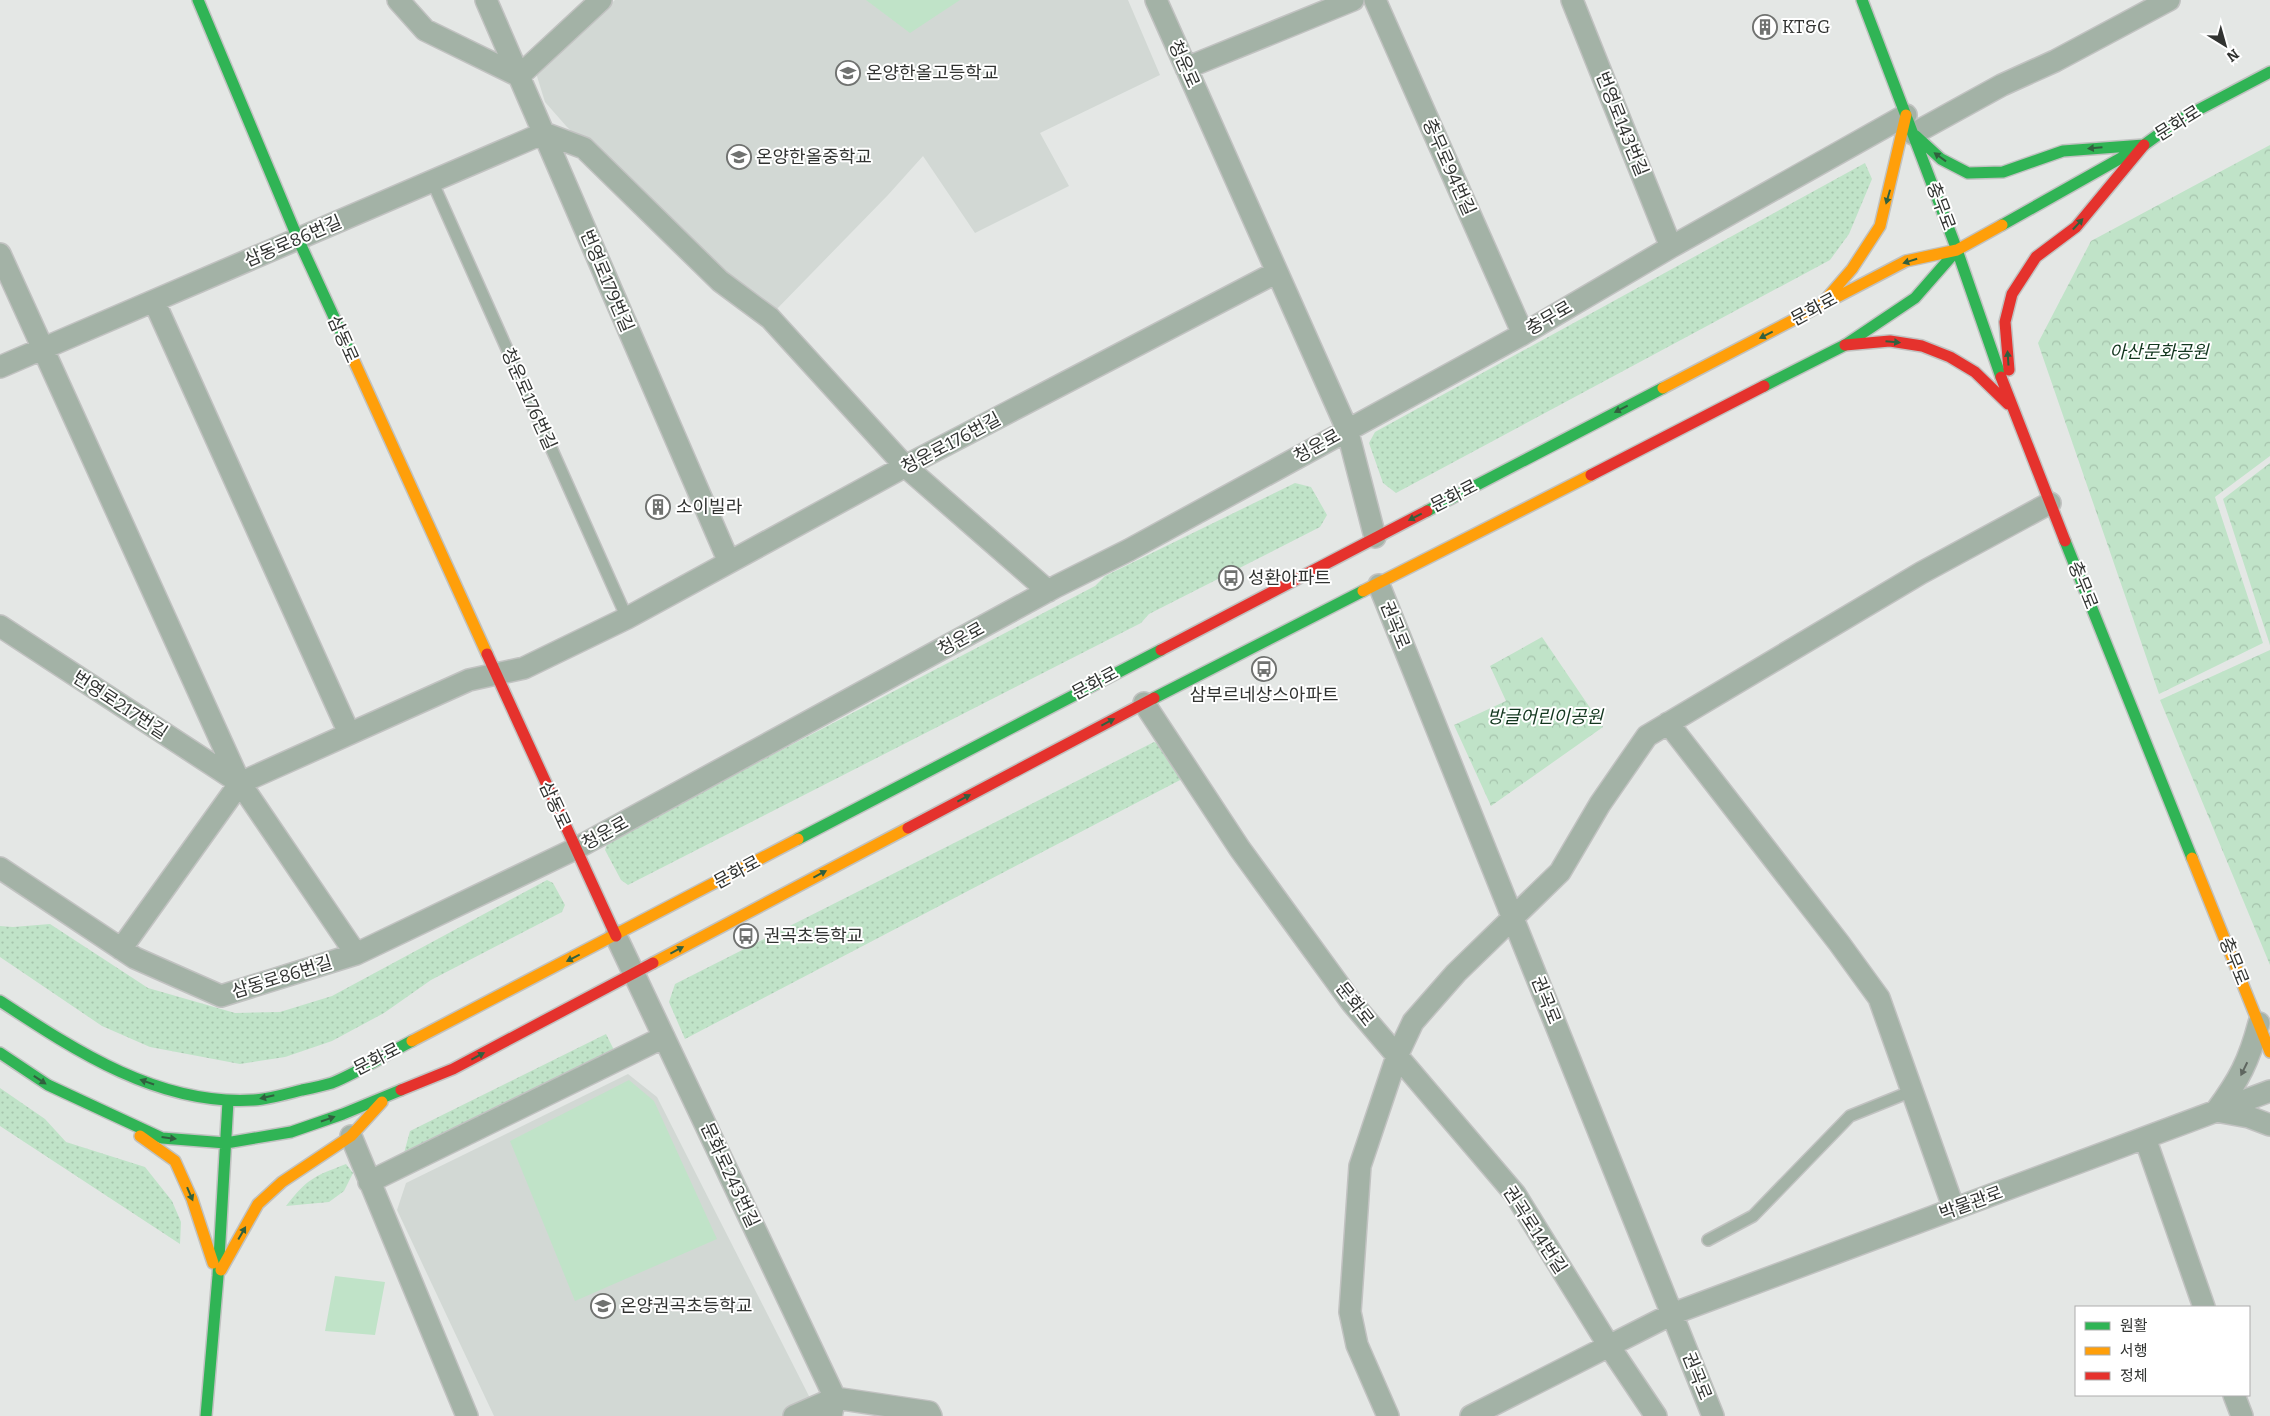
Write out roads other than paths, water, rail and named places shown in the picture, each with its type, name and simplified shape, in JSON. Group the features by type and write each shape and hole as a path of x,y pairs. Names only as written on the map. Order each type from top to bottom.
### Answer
{"main road":[{"name":"삼동로","path":"198,0 298,239 616,936"},
{"name":"충무로","path":"1862,0 1958,250 2011,406 2270,1052"},
{"name":"문화로","path":"0,1001 59,1041 133,1078 180,1094 228,1100 255,1100 331,1083 616,936 1128,665 1906,261 1958,250 2144,145 2177,121 2270,72"},
{"path":"1910,124 1941,159 1968,173 2004,172 2063,151 2144,145"},
{"path":"1820,306 1852,269 1880,226 1910,124"},
{"path":"2011,406 2005,322 2012,294 2036,257 2076,227 2144,145"},
{"name":"문화로","path":"0,1052 48,1085 162,1138 226,1143 291,1132 388,1096 453,1069 1144,703 1379,585 1845,345 1916,298 1958,250"},
{"path":"1845,345 1890,341 1922,346 1950,357 1974,372 2011,406"},
{"path":"218,1276 258,1204 282,1182 351,1136 388,1096"},
{"path":"206,1416 218,1276 228,1100"},
{"path":"108,1113 175,1161 192,1199 218,1276"}],"street":[{"path":"398,0 425,30 519,76 601,0"},
{"name":"번영로179번길","path":"486,0 729,562"},
{"name":"청운로","path":"1156,0 1347,429 1375,537"},
{"path":"1186,68 1353,0"},
{"name":"충무로94번길","path":"1375,0 1523,334"},
{"name":"번영로143번길","path":"1572,0 1671,247"},
{"path":"1910,124 2055,61 2169,0"},
{"name":"충무로","path":"1347,429 1523,334 1671,247 1910,124"},
{"name":"삼동로86번길","path":"0,367 544,133"},
{"path":"544,133 584,148 720,281 770,318 905,466 1048,591"},
{"path":"0,254 240,783 356,954"},
{"name":"청운로176번길","path":"495,674 524,668 626,618 905,466 1277,272"},
{"path":"154,301 349,733"},
{"name":"청운로","path":"575,849 1048,591 1129,550 1347,429"},
{"path":"1388,1416 1357,1345 1350,1312 1360,1166 1397,1056 1413,1022 1456,973 1560,872 1600,804 1647,736 1921,573 2050,503"},
{"name":"권곡로","path":"1379,585 1713,1416"},
{"name":"번영로217번길","path":"0,626 240,783"},
{"path":"121,949 240,783 469,680 495,674"},
{"name":"문화로","path":"1144,703 1240,849 1352,1003 1397,1056"},
{"path":"1668,723 1839,943 1879,998 1954,1209"},
{"name":"삼동로86번길","path":"0,868 134,958 221,996 356,954 575,849"},
{"name":"문화로243번길","path":"616,936 833,1407"},
{"path":"2258,1023 2246,1064 2236,1083 2216,1112 2249,1117 2270,1124"},
{"path":"369,1182 664,1037"},
{"name":"권곡로14번길","path":"1397,1056 1515,1194 1609,1346 1656,1416"},
{"name":"박물관로","path":"1471,1416 1672,1314 2270,1091"},
{"path":"351,1136 468,1416"},
{"path":"2145,1138 2204,1306"},
{"path":"2234,1396 2242,1416"},
{"path":"794,1416 833,1407 929,1412 931,1416"}],"lane":[{"name":"청운로176번길","path":"432,181 626,618"},
{"path":"1708,1240 1753,1216 1850,1116 1912,1091"}],"place":[{"name":"KT&G","path":"1765,27"},
{"name":"온양한올고등학교","path":"848,73"},
{"name":"온양한올중학교","path":"739,157"},
{"name":"소이빌라","path":"658,507"},
{"name":"성환아파트","path":"1231,578"},
{"name":"삼부르네상스아파트","path":"1264,669"},
{"name":"권곡초등학교","path":"746,936"},
{"name":"온양권곡초등학교","path":"603,1306"}],"park label":[{"name":"아산문화공원","path":"2159,352"},
{"name":"방글어린이공원","path":"1545,717"}]}
